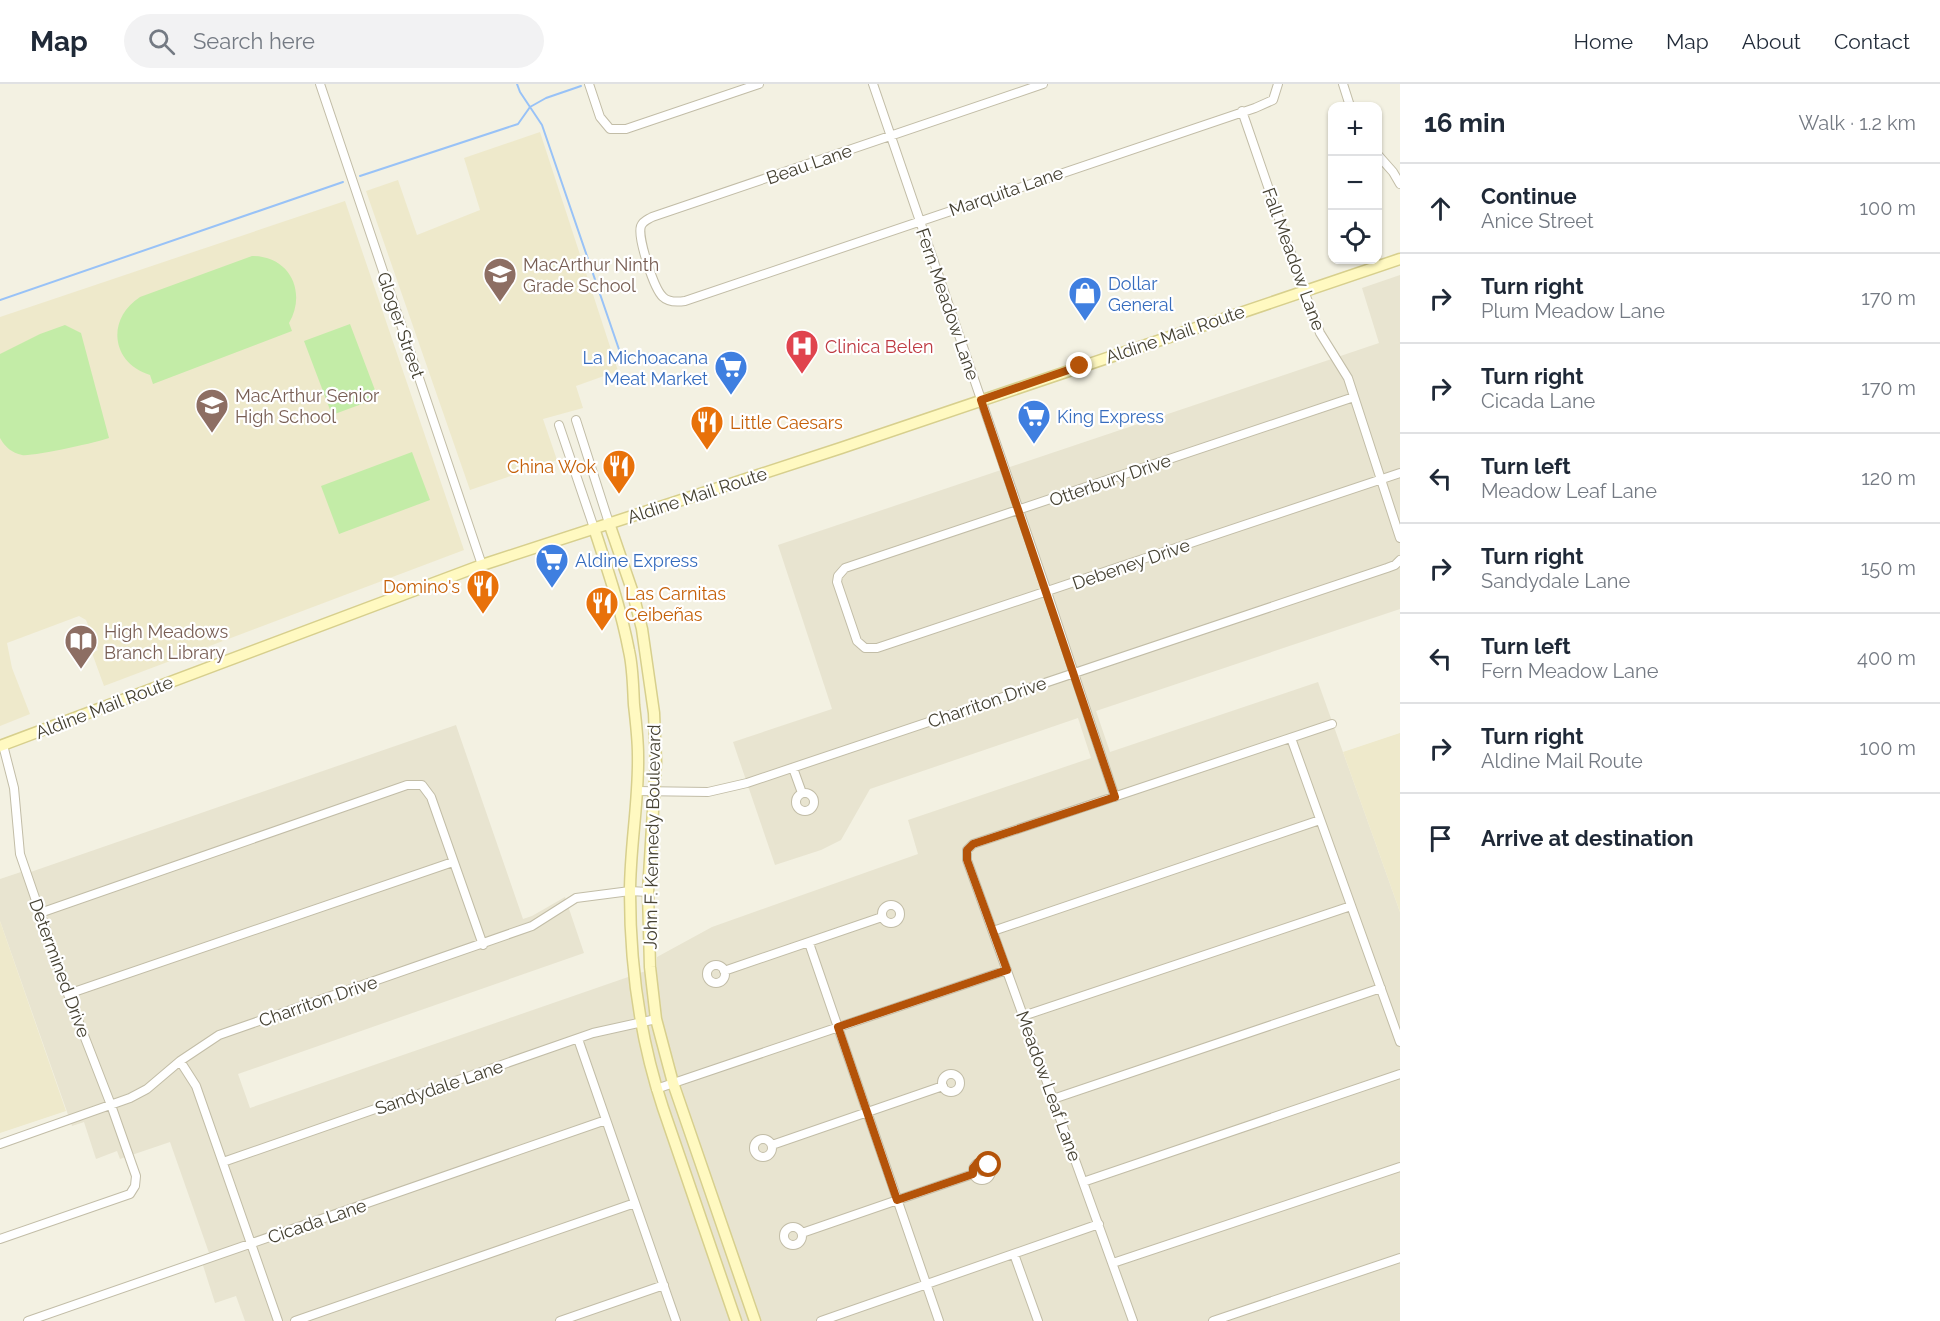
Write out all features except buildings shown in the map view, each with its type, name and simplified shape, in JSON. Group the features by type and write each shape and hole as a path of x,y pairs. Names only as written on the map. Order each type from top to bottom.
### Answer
{"main road":[{"name":"Aldine Mail Route","path":"2,746 482,565 841,448 1400,259"},
{"name":"John F. Kennedy Boulevard","path":"609,523 632,590 646,653 654,713 656,762 648,892 650,967 656,1019 674,1083 754,1321"},
{"name":"John F. Kennedy Boulevard","path":"594,528 616,598 630,655 638,755 630,891 631,932 641,1022 656,1089 736,1321"},
{"path":"630,655 646,653"}],"street":[{"name":"Gloger Street","path":"320,84 482,565"},
{"path":"589,84 599,114 610,129 626,129 759,84"},
{"name":"Fern Meadow Lane","path":"873,84 1115,797"},
{"name":"Beau Lane","path":"658,290 640,235 644,222 660,214 1043,84"},
{"name":"Marquita Lane","path":"658,290 665,299 685,301 1273,100 1278,84"},
{"path":"1343,84 1349,102"},
{"name":"Fall Meadow Lane","path":"1242,111 1320,333 1341,366 1354,397 1400,538"},
{"path":"1378,156 1393,172 1400,184"},
{"name":"Otterbury Drive","path":"847,613 837,582 838,576 845,568 1354,397"},
{"name":"John F. Kennedy Boulevard","path":"576,420 609,523"},
{"name":"John F. Kennedy Boulevard","path":"559,425 594,528"},
{"name":"Debeney Drive","path":"847,613 860,645 870,649 1400,473"},
{"name":"Charriton Drive","path":"637,792 708,792 727,789 1387,568 1400,560"},
{"path":"1115,797 1332,724"},
{"path":"1291,738 1400,1042"},
{"name":"Determined Drive","path":"0,1239 130,1194 135,1186 136,1176 68,994 20,854 14,788 2,746"},
{"path":"793,768 802,793"},
{"path":"40,913 407,785 422,785 430,796 483,945"},
{"name":"Meadow Leaf Lane","path":"1115,797 973,844 967,850 967,860 1134,1321"},
{"path":"993,931 1320,820"},
{"path":"68,994 453,862"},
{"name":"Charriton Drive","path":"0,1144 130,1098 147,1089 180,1061 219,1035 483,945 532,926 576,898 630,891 648,892"},
{"path":"1023,1016 1351,906"},
{"path":"724,971 882,917"},
{"path":"808,942 939,1321"},
{"path":"656,1089 1007,970"},
{"path":"1053,1099 1381,988"},
{"name":"Sandydale Lane","path":"223,1162 578,1039 656,1019"},
{"path":"578,1039 676,1321"},
{"path":"180,1061 196,1086 278,1321"},
{"path":"1083,1182 1400,1074"},
{"path":"772,1145 943,1086"},
{"name":"Cicada Lane","path":"28,1321 606,1120"},
{"path":"1113,1263 1400,1167"},
{"path":"802,1233 973,1174"},
{"path":"295,1321 635,1203"},
{"path":"821,1321 1099,1224"},
{"path":"1014,1254 1038,1321"},
{"path":"1213,1321 1400,1258"},
{"path":"560,1321 664,1285"}],"shaded area":[{"name":"MacArthur Ninth Grade School","path":"540,132 618,371 576,386 583,408 543,419 557,460 470,490 366,191 398,180 417,235 480,210 464,158"},
{"name":"MacArthur Senior High School","path":"345,201 464,550 104,686 92,653 98,650 86,620 79,616 7,643 12,668 30,714 0,726 0,317"},
{"path":"1400,275 1400,609 1096,711 1110,752 1318,682 1400,912 1400,1321 245,1321 236,1296 215,1303 200,1256 209,1253 170,1142 120,1159 117,1151 96,1159 84,1122 72,1126 0,921 0,879 21,872 22,875 456,725 523,919 565,897 584,953 238,1074 250,1108 657,967 657,957 712,927 918,854 908,820 1091,758 1078,718 870,789 841,840 821,850 775,865 733,742 832,709 778,545 1379,343 1362,288"},
{"path":"1400,733 1400,912 1343,752"},
{"path":"0,921 66,1111 0,1133"}],"green space":[{"path":"252,256 276,262 292,278 296,299 289,323 292,331 153,384 150,375 127,361 118,340 118,328 129,306 140,297"},
{"path":"350,324 378,398 332,415 304,341"},
{"path":"65,325 81,333 109,438 51,452 18,454 9,449 0,438 0,354 40,334"},
{"path":"412,452 430,500 339,534 321,486"}],"waterway":[{"path":"517,84 542,125 624,364"},
{"path":"360,176 518,124 530,107 546,98 581,86"},
{"path":"0,300 343,182"}],"place":[{"name":"MacArthur Ninth Grade School","path":"500,303"},
{"name":"Dollar General","path":"1085,322"},
{"name":"Clinica Belen","path":"802,375"},
{"name":"La Michoacana Meat Market","path":"731,396"},
{"name":"MacArthur Senior High School","path":"212,434"},
{"name":"King Express","path":"1034,445"},
{"name":"Little Caesars","path":"707,451"},
{"name":"China Wok","path":"619,495"},
{"name":"Aldine Express","path":"552,589"},
{"name":"Domino's","path":"483,615"},
{"name":"Las Carnitas Ceibeñas","path":"602,632"},
{"name":"High Meadows Branch Library","path":"81,670"}],"route":[{"path":"989,1165 978,1162 973,1168 973,1174 897,1200 838,1027 1007,970 967,860 967,850 973,844 1115,797 981,400 1080,366"}]}
